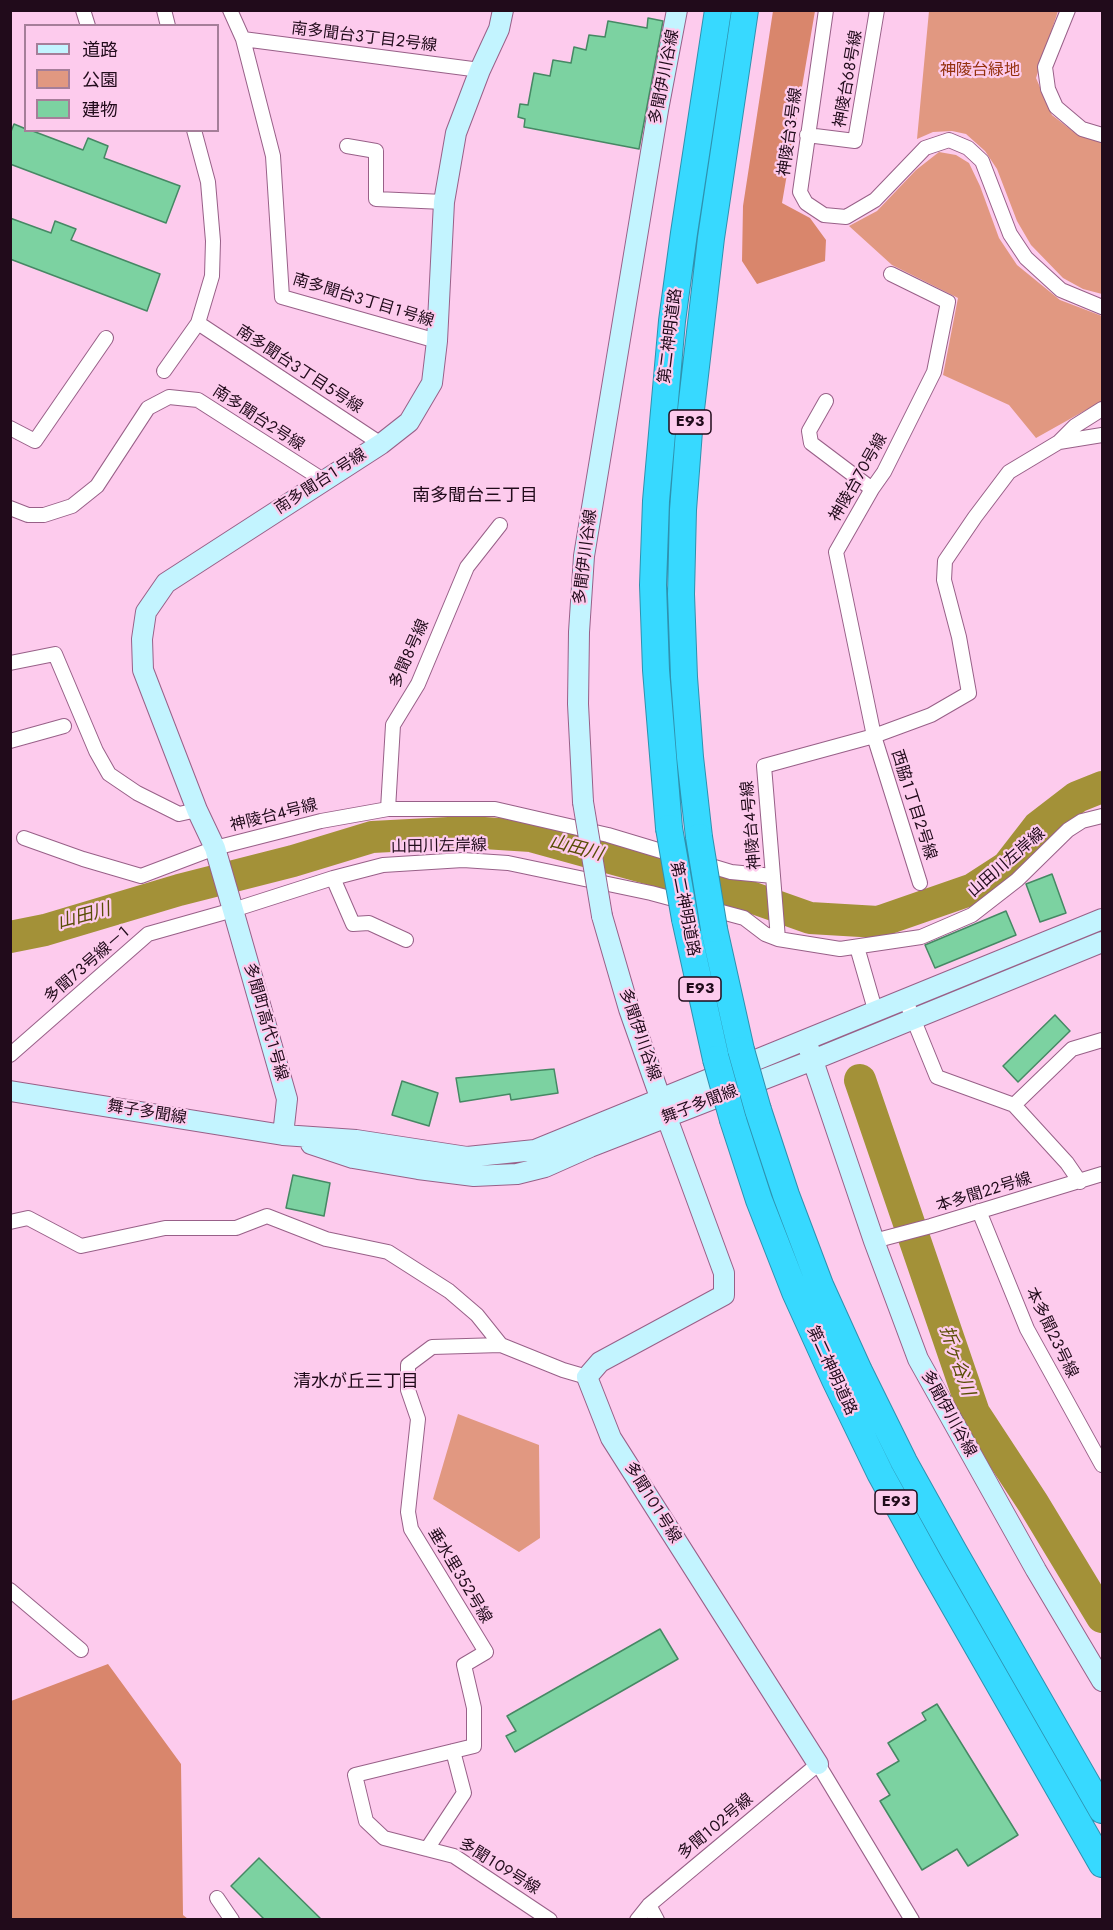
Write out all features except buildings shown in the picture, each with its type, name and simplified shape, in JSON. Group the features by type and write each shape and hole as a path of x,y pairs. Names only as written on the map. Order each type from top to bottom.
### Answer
{"highway":[{"name":"第二神明道路","path":"718,10 672,321 656,501 653,585 655,659 669,828 685,919 716,1059 733,1120 759,1200 795,1292 880,1473 1102,1864"},
{"name":"第二神明道路","path":"745,10 706,273 690,418 683,510 681,594 690,757 699,837 714,929 741,1050 758,1110 816,1275 864,1381 904,1461 1102,1810"}],"street":[{"name":"南多聞台３丁目１号線","path":"230,10 243,39 273,156 282,297 437,341"},
{"name":"南多聞台１号線","path":"233,910 214,848 143,670 142,639 146,612 166,583 381,444 409,422 432,383 437,341 444,202 456,133 480,69 499,28 503,10"},
{"name":"多聞伊川谷線","path":"664,1109 629,1010 602,916 583,802 578,704 579,632 584,556 658,110 677,10"},
{"name":"神陵台３号線","path":"826,10 800,192 806,203 824,215 846,217 875,200 925,148 949,140 968,148 982,161 1010,234 1026,258 1061,290 1102,307"},
{"name":"神陵台６８号線","path":"807,135 855,141 877,10"},
{"path":"1068,10 1045,67 1048,89 1056,107 1082,129 1102,135"},
{"name":"南多聞台３丁目２号線","path":"243,39 480,69"},
{"path":"164,371 198,323 212,276 213,242 208,183 195,132"},
{"path":"347,146 376,151 376,199 444,202"},
{"name":"神陵台７０号線","path":"874,736 836,552 884,472 934,372 948,302 891,274"},
{"name":"南多聞台３丁目５号線","path":"198,323 381,444"},
{"path":"10,428 35,441 106,338"},
{"name":"南多聞台２号線","path":"10,508 28,515 44,515 72,506 97,486 148,408 169,397 198,400 323,480"},
{"path":"826,401 809,431 812,443 872,489"},
{"path":"1059,442 1075,426 1102,409"},
{"name":"神陵台４号線","path":"24,838 141,876 214,848 321,821 388,809 495,809 608,835 731,872 773,876 764,766 874,736 931,715 969,693 959,637 944,580 945,561 1009,472 1059,442 1102,435"},
{"name":"多聞８号線","path":"388,809 393,725 418,684 467,567 500,525"},
{"path":"10,663 55,654 96,751 109,774 137,793 179,814 197,810"},
{"path":"10,741 64,726"},
{"name":"西脇１丁目２号線","path":"874,736 920,883"},
{"name":"山田川左岸線","path":"233,910 382,865 463,860 508,863 651,893 744,918 765,934 778,939 840,949 921,937 972,915 1017,880 1068,830 1082,821 1102,816"},
{"path":"773,876 778,939"},
{"path":"333,878 353,924 369,923 406,940"},
{"name":"多聞７３号線－１","path":"10,1055 148,934 233,910"},
{"name":"多聞町高代１号線","path":"233,910 287,1099 283,1135"},
{"name":"舞子多聞線","path":"10,1091 283,1135 356,1140 467,1157 535,1150 813,1060 909,1009 1102,919"},
{"name":"舞子多聞線","path":"664,1109 806,1041 876,1013 909,1009 1102,942"},
{"path":"856,947 876,1013"},
{"path":"909,1009 937,1077 1014,1105 1067,1163 1080,1182"},
{"path":"1014,1105 1072,1049 1102,1040"},
{"name":"多聞伊川谷線","path":"806,1041 874,1241 918,1359 1036,1570 1102,1681"},
{"path":"10,1222 28,1218 81,1246 165,1228 236,1228 267,1216 326,1239 388,1252 449,1291 477,1315 501,1345 563,1370 587,1377 600,1362 724,1295 724,1273 664,1109"},
{"name":"本多聞２２号線","path":"874,1241 1102,1174"},
{"name":"本多聞２３号線","path":"979,1211 1027,1329 1099,1449 1102,1465"},
{"name":"垂水里３５２号線","path":"474,1746 474,1708 464,1665 486,1652 411,1529 408,1512 418,1419 408,1390 408,1365 432,1347 501,1345"},
{"name":"多聞１０１号線","path":"587,1377 611,1438 818,1764 912,1920"},
{"path":"10,1590 81,1650"},
{"name":"多聞１０９号線","path":"474,1746 355,1775 366,1821 384,1838 454,1856 550,1920"},
{"name":"多聞１０９号線","path":"427,1849 464,1793 453,1751"},
{"name":"多聞１０２号線","path":"649,1905 818,1764"},
{"path":"217,1898 232,1920"},
{"path":"637,1920 649,1905 657,1920"}],"green space":[{"name":"神陵台緑地","path":"929,11 1058,11 1036,78 1052,115 1075,133 1102,143 1102,294 1083,289 1063,278 1031,245 1017,221 997,169 985,151 966,134 952,131 933,132 917,139"},
{"path":"939,152 956,155 969,163 999,238 1017,265 1060,300 1102,316 1102,401 1036,438 1009,405 943,375 958,298 892,265 849,226 877,211 916,170"},
{"path":"458,1414 539,1445 540,1538 519,1552 433,1499"}],"shaded area":[{"path":"773,11 815,11 782,203 810,218 826,240 825,261 757,284 742,261 743,206"},
{"path":"108,1664 181,1764 183,1915 188,1919 11,1919 11,1701"}],"waterway":[{"name":"山田川","path":"10,937 45,930 179,890 293,861 372,837 468,832 531,836 745,895 810,918 878,922 973,889 1007,867 1038,827 1077,797 1102,787"},
{"name":"折ヶ谷川","path":"860,1080 974,1413 1033,1503 1102,1617"}],"district":[{"name":"南多聞台三丁目","path":"475,497"},
{"name":"清水が丘三丁目","path":"356,1383"}]}
